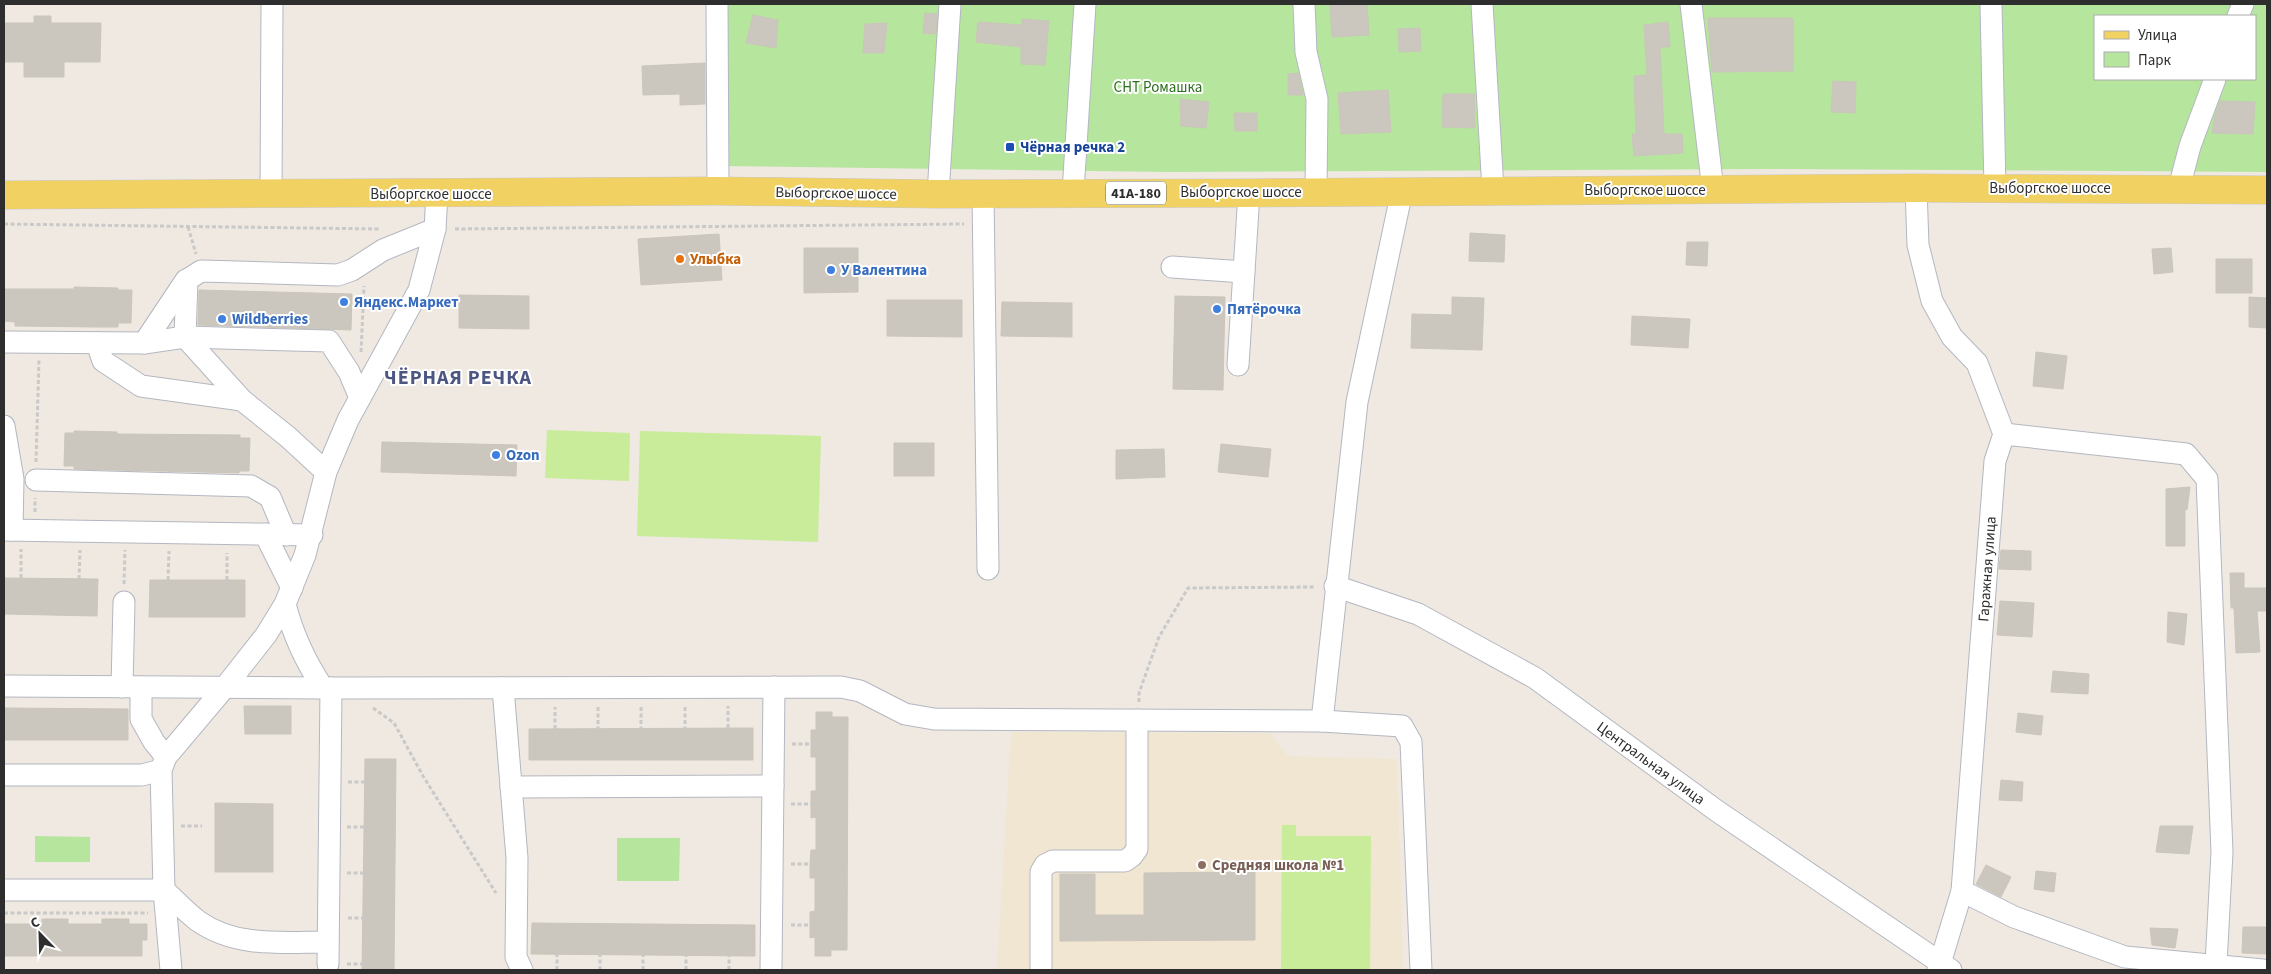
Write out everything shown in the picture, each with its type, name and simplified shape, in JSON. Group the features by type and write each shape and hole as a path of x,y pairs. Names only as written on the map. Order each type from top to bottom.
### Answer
{"main road":[{"name":"Выборгское шоссе","path":"4,195 718,191 983,194 1916,188 2267,190"}],"street":[{"path":"271,195 272,4"},
{"path":"717,4 718,191"},
{"path":"938,194 950,4"},
{"path":"1073,192 1085,4"},
{"path":"1304,4 1306,52 1316,99 1316,192"},
{"path":"1482,4 1493,190"},
{"path":"1691,4 1713,190"},
{"path":"1991,4 1995,188"},
{"path":"2179,188 2190,146 2215,80"},
{"path":"1916,188 1918,245 1932,301 1952,337 1977,363 2004,434 2186,454 2207,479 2222,852 2217,967"},
{"path":"1322,721 1335,586 1357,402 1402,191"},
{"path":"1238,365 1249,193"},
{"path":"4,775 142,775 164,763 266,635 288,596 312,535 326,472 348,420 419,290 435,229 437,194"},
{"path":"983,194 988,569"},
{"path":"194,276 338,275 352,270 382,250 435,229"},
{"path":"1172,267 1244,272"},
{"path":"185,337 194,276"},
{"path":"144,343 194,276"},
{"path":"185,337 242,400 288,437 326,472"},
{"path":"4,342 144,343 185,337 329,341 349,372 360,398"},
{"path":"97,343 102,361 141,386 242,400"},
{"path":"4,426 13,480 18,530 312,535"},
{"name":"Гаражная улица","path":"1944,968 1962,891 1995,461 2004,434"},
{"path":"36,480 251,486 270,497 288,596 292,630 307,665 327,688 328,964"},
{"name":"Центральная улица","path":"1335,586 1418,614 1535,678 1717,811 1839,892 1944,968"},
{"path":"124,602 132,687 141,719 164,763 164,890 171,970"},
{"path":"4,686 327,688 841,687 860,690 905,714 934,719 1322,721 1402,726 1411,742 1421,970"},
{"path":"771,970 774,687"},
{"path":"503,688 517,858 516,957 522,970"},
{"path":"1042,970 1041,872 1045,865 1053,861 1125,861 1137,849 1137,720"},
{"path":"511,787 773,786"},
{"path":"4,890 164,890 198,922 224,935 245,941 328,942"},
{"path":"1962,891 2014,916 2125,957 2263,970"}],"path":[{"path":"4,224 386,228"},
{"path":"435,229 984,224"},
{"path":"188,227 194,276"},
{"path":"352,270 364,283 361,360"},
{"path":"329,341 390,342"},
{"path":"21,578 18,530 36,480 40,342"},
{"path":"79,579 80,531"},
{"path":"124,602 125,532"},
{"path":"168,580 169,533"},
{"path":"227,534 227,580"},
{"path":"1137,720 1139,694 1158,637 1188,588 1335,586"},
{"path":"728,698 728,728"},
{"path":"366,703 394,723 423,776 498,896 517,913"},
{"path":"555,705 555,729"},
{"path":"598,705 598,729"},
{"path":"641,705 641,728"},
{"path":"684,705 685,728"},
{"path":"4,913 166,913"},
{"path":"557,954 557,970"},
{"path":"600,955 600,970"},
{"path":"643,955 643,970"},
{"path":"686,955 686,970"},
{"path":"729,956 729,970"}],"shaded area":[{"name":"Средняя школа №1","path":"1011,732 1269,733 1288,756 1397,759 1403,970 997,970"}],"green space":[{"name":"СНТ Ромашка","path":"710,4 2267,4 2267,172 1768,169 1171,172 718,166"},
{"path":"547,430 630,433 629,481 545,478"},
{"path":"640,431 821,436 818,542 637,536"},
{"path":"1282,825 1296,825 1296,836 1371,836 1370,970 1281,970"},
{"path":"35,836 90,837 90,862 35,862"},
{"path":"617,838 680,838 679,881 617,881"}],"building":[{"path":"1330,4 1367,4 1369,35 1332,37"},
{"path":"925,13 937,14 936,34 923,33"},
{"path":"753,15 778,20 776,48 746,43"},
{"path":"34,16 51,16 51,23 101,23 100,62 64,62 64,77 24,77 24,62 4,62 4,23 34,23"},
{"path":"1708,18 1793,18 1793,71 1712,72"},
{"path":"1022,19 1049,21 1045,65 1021,64 1021,47 976,42 978,22 1022,25"},
{"path":"1668,22 1670,47 1660,47 1664,134 1682,134 1683,153 1634,156 1632,134 1636,134 1634,76 1647,75 1644,25"},
{"path":"887,23 884,53 863,53 865,24"},
{"path":"1420,28 1421,51 1399,52 1398,29"},
{"path":"705,63 705,104 680,105 680,94 643,95 642,66"},
{"path":"1298,73 1303,95 1288,95 1288,74"},
{"path":"1833,81 1856,82 1855,113 1831,112"},
{"path":"1388,90 1391,132 1341,134 1338,93"},
{"path":"1443,94 1474,94 1475,128 1442,127"},
{"path":"1180,99 1209,102 1206,128 1181,126"},
{"path":"2220,101 2255,102 2253,134 2212,133"},
{"path":"1234,113 1257,113 1257,131 1235,131"},
{"path":"1470,233 1505,235 1504,262 1469,261"},
{"name":"Улыбка","path":"719,234 722,280 641,285 638,239"},
{"path":"1687,242 1708,242 1707,266 1686,265"},
{"name":"У Валентина","path":"804,248 858,248 858,292 804,293"},
{"path":"2171,248 2173,272 2154,274 2152,249"},
{"path":"2216,259 2252,259 2252,293 2216,293"},
{"path":"74,287 132,290 131,323 118,323 118,327 15,326 15,322 4,321 4,289 74,289"},
{"path":"199,290 352,294 351,330 198,325"},
{"path":"459,295 529,296 529,329 459,328"},
{"path":"1175,296 1225,297 1223,390 1173,389"},
{"path":"1452,297 1484,298 1482,350 1411,348 1412,314 1452,315"},
{"path":"2249,297 2267,298 2267,328 2249,327"},
{"path":"887,300 962,300 962,337 887,336"},
{"path":"1002,302 1072,303 1072,337 1001,336"},
{"path":"1632,316 1690,319 1688,348 1631,345"},
{"path":"2036,352 2067,356 2063,389 2033,386"},
{"path":"74,431 117,432 117,434 240,435 240,438 250,438 249,471 239,471 239,473 74,469 74,466 64,466 65,433 74,433"},
{"path":"382,442 517,445 516,476 381,472"},
{"path":"894,443 934,443 934,476 894,476"},
{"path":"1221,444 1271,449 1268,477 1218,472"},
{"path":"1164,449 1165,477 1116,479 1116,450"},
{"path":"2190,487 2187,510 2185,509 2185,546 2166,546 2166,489"},
{"path":"2001,550 2031,551 2031,570 1999,569"},
{"path":"2230,573 2244,573 2244,588 2267,588 2267,611 2257,611 2260,652 2236,653 2234,608 2231,608"},
{"path":"4,578 98,579 97,616 4,614"},
{"path":"150,580 245,580 245,617 149,617"},
{"path":"2000,601 2034,603 2032,637 1997,635"},
{"path":"2168,612 2187,614 2184,645 2167,642"},
{"path":"2053,671 2089,674 2088,694 2051,692"},
{"path":"244,706 291,706 291,734 245,734"},
{"path":"4,708 128,709 128,740 4,740"},
{"path":"816,712 832,712 832,717 848,717 847,950 831,950 831,956 815,956 815,937 810,938 810,912 815,911 815,878 810,878 810,864 811,850 816,850 816,817 811,818 811,791 816,791 816,757 811,757 811,730 816,730"},
{"path":"2018,713 2043,716 2041,735 2016,732"},
{"path":"753,728 753,760 529,760 529,729"},
{"path":"365,759 396,759 394,970 362,970"},
{"path":"2001,780 2023,782 2022,801 1999,800"},
{"path":"215,803 273,804 273,872 215,872"},
{"path":"2160,826 2193,826 2189,854 2156,852"},
{"path":"1986,865 2011,877 2001,897 1976,884"},
{"path":"2036,871 2056,873 2054,892 2034,889"},
{"path":"1255,872 1255,940 1060,941 1060,874 1095,874 1095,915 1144,915 1144,873"},
{"path":"42,919 68,919 68,924 102,924 102,919 129,919 129,924 147,924 147,940 142,940 142,956 4,956 4,924 42,924"},
{"path":"532,923 755,925 755,956 531,954"},
{"path":"2243,927 2267,927 2267,954 2242,953"},
{"path":"2150,928 2178,929 2175,948 2152,945"}],"place":[{"name":"Чёрная речка 2","path":"1010,147"},
{"name":"Улыбка","path":"680,259"},
{"name":"У Валентина","path":"831,270"},
{"name":"Яндекс.Маркет","path":"344,302"},
{"name":"Пятёрочка","path":"1217,309"},
{"name":"Wildberries","path":"222,319"},
{"name":"Ozon","path":"496,455"},
{"name":"Средняя школа №1","path":"1202,865"}],"district":[{"name":"ЧЁРНАЯ РЕЧКА","path":"458,377"}]}
